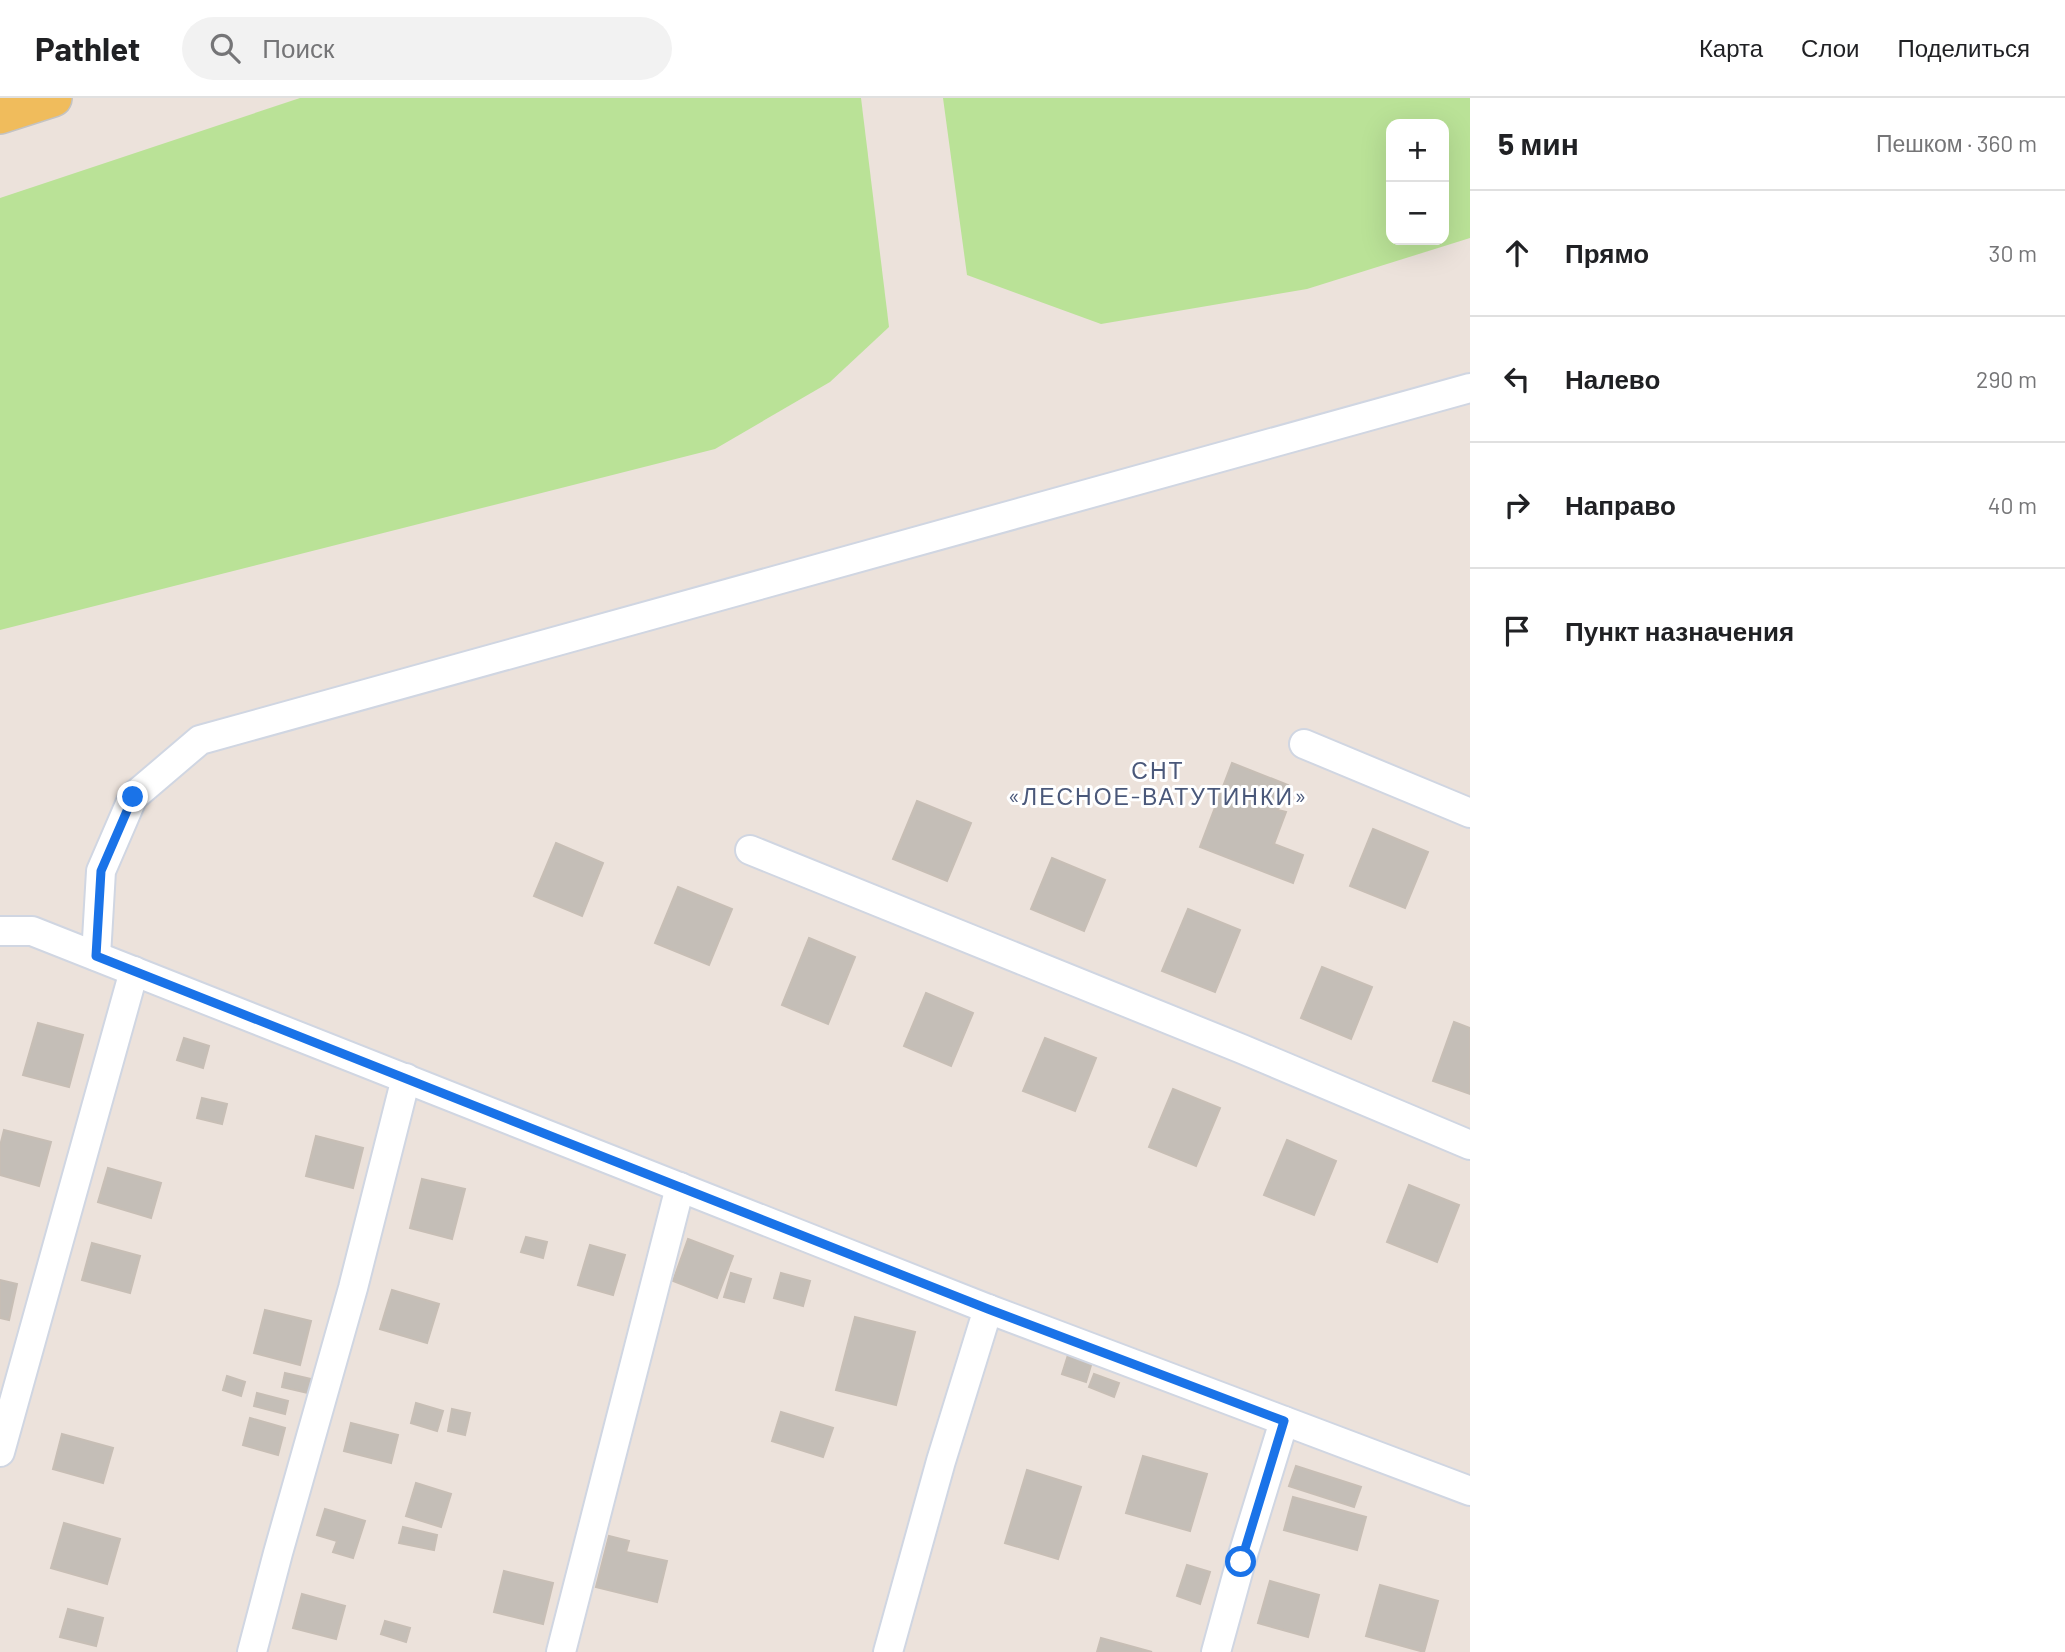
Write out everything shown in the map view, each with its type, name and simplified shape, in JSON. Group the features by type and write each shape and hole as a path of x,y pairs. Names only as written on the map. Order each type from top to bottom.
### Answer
{"main road":[{"path":"0,115 53,98"}],"street":[{"path":"96,956 101,871 133,797 200,740 1470,387"},
{"path":"1304,744 1470,813"},
{"path":"750,850 1254,1054 1470,1145"},
{"path":"0,931 33,931 988,1309 1470,1491"},
{"path":"0,1452 134,971"},
{"path":"252,1652 353,1288 407,1078"},
{"path":"561,1652 680,1187"},
{"path":"888,1652 941,1461 988,1309"},
{"path":"1216,1652 1284,1421"}],"green space":[{"path":"300,98 861,98 889,327 830,382 715,449 0,630 0,198"},
{"path":"943,98 1470,98 1470,238 1449,245 1449,119 1386,119 1386,245 1448,245 1307,289 1101,324 967,275"}],"building":[{"path":"1232,763 1288,785 1278,810 1286,812 1274,844 1303,855 1293,883 1200,847"},
{"path":"917,801 971,823 947,881 893,859"},
{"path":"1373,829 1428,852 1405,908 1350,886"},
{"path":"556,843 603,863 582,916 534,896"},
{"path":"1052,858 1105,880 1084,931 1031,909"},
{"path":"678,887 732,909 709,965 655,943"},
{"path":"1188,909 1240,930 1215,992 1162,971"},
{"path":"809,938 855,957 828,1024 782,1005"},
{"path":"1322,967 1372,987 1351,1039 1301,1018"},
{"path":"926,993 973,1013 951,1066 904,1046"},
{"path":"1454,1022 1470,1028 1470,1094 1433,1081"},
{"path":"38,1023 83,1035 69,1087 23,1075"},
{"path":"184,1038 209,1046 203,1068 177,1060"},
{"path":"1045,1038 1096,1058 1075,1111 1023,1091"},
{"path":"1173,1089 1220,1108 1196,1166 1149,1147"},
{"path":"202,1098 227,1104 222,1124 197,1118"},
{"path":"4,1130 51,1142 39,1186 0,1175 0,1146"},
{"path":"316,1136 363,1148 353,1188 306,1176"},
{"path":"1287,1140 1336,1161 1314,1215 1264,1195"},
{"path":"108,1168 161,1183 151,1218 98,1202"},
{"path":"422,1179 465,1189 452,1239 410,1228"},
{"path":"1409,1185 1459,1205 1437,1262 1387,1242"},
{"path":"526,1237 547,1242 543,1258 521,1252"},
{"path":"688,1239 733,1256 717,1298 673,1281"},
{"path":"92,1243 140,1256 130,1293 82,1280"},
{"path":"590,1245 625,1255 613,1295 578,1285"},
{"path":"731,1273 751,1279 744,1302 724,1297"},
{"path":"781,1273 810,1281 803,1306 774,1298"},
{"path":"0,1280 17,1284 9,1320 0,1318"},
{"path":"392,1290 439,1304 427,1343 380,1329"},
{"path":"265,1310 311,1321 300,1365 254,1353"},
{"path":"855,1317 915,1332 896,1405 836,1390"},
{"path":"1068,1355 1092,1362 1086,1382 1062,1374"},
{"path":"285,1373 311,1379 308,1393 282,1387"},
{"path":"1094,1374 1119,1383 1114,1397 1089,1387"},
{"path":"227,1376 245,1382 241,1396 223,1390"},
{"path":"257,1393 288,1401 285,1414 254,1406"},
{"path":"416,1403 443,1411 437,1431 411,1423"},
{"path":"452,1409 470,1413 465,1435 448,1431"},
{"path":"781,1412 833,1428 823,1457 772,1441"},
{"path":"250,1418 285,1428 278,1455 243,1445"},
{"path":"351,1423 398,1435 391,1463 344,1451"},
{"path":"62,1434 113,1448 103,1483 53,1469"},
{"path":"1143,1456 1207,1474 1190,1531 1126,1513"},
{"path":"1296,1466 1361,1487 1354,1507 1289,1486"},
{"path":"1027,1470 1081,1487 1058,1559 1005,1543"},
{"path":"416,1483 451,1494 441,1527 406,1516"},
{"path":"1293,1497 1366,1517 1357,1550 1284,1530"},
{"path":"325,1509 365,1521 353,1558 333,1552 337,1541 317,1535"},
{"path":"64,1523 120,1539 107,1584 51,1568"},
{"path":"403,1527 437,1535 434,1550 399,1543"},
{"path":"609,1536 629,1541 626,1552 667,1561 657,1602 596,1587"},
{"path":"1187,1565 1210,1572 1200,1604 1177,1596"},
{"path":"504,1571 553,1583 543,1624 494,1612"},
{"path":"1270,1581 1319,1595 1308,1637 1258,1623"},
{"path":"1380,1585 1438,1601 1424,1652 1366,1636"},
{"path":"302,1594 345,1606 336,1639 293,1628"},
{"path":"68,1609 103,1618 96,1646 60,1637"},
{"path":"385,1621 410,1628 406,1642 381,1634"},
{"path":"1101,1638 1152,1652 1097,1652"}],"district":[{"name":"СНТ «ЛЕСНОЕ-ВАТУТИНКИ»","path":"1158,783"}],"route":[{"path":"133,797 101,871 96,956 988,1309 1284,1421 1241,1562"}]}
